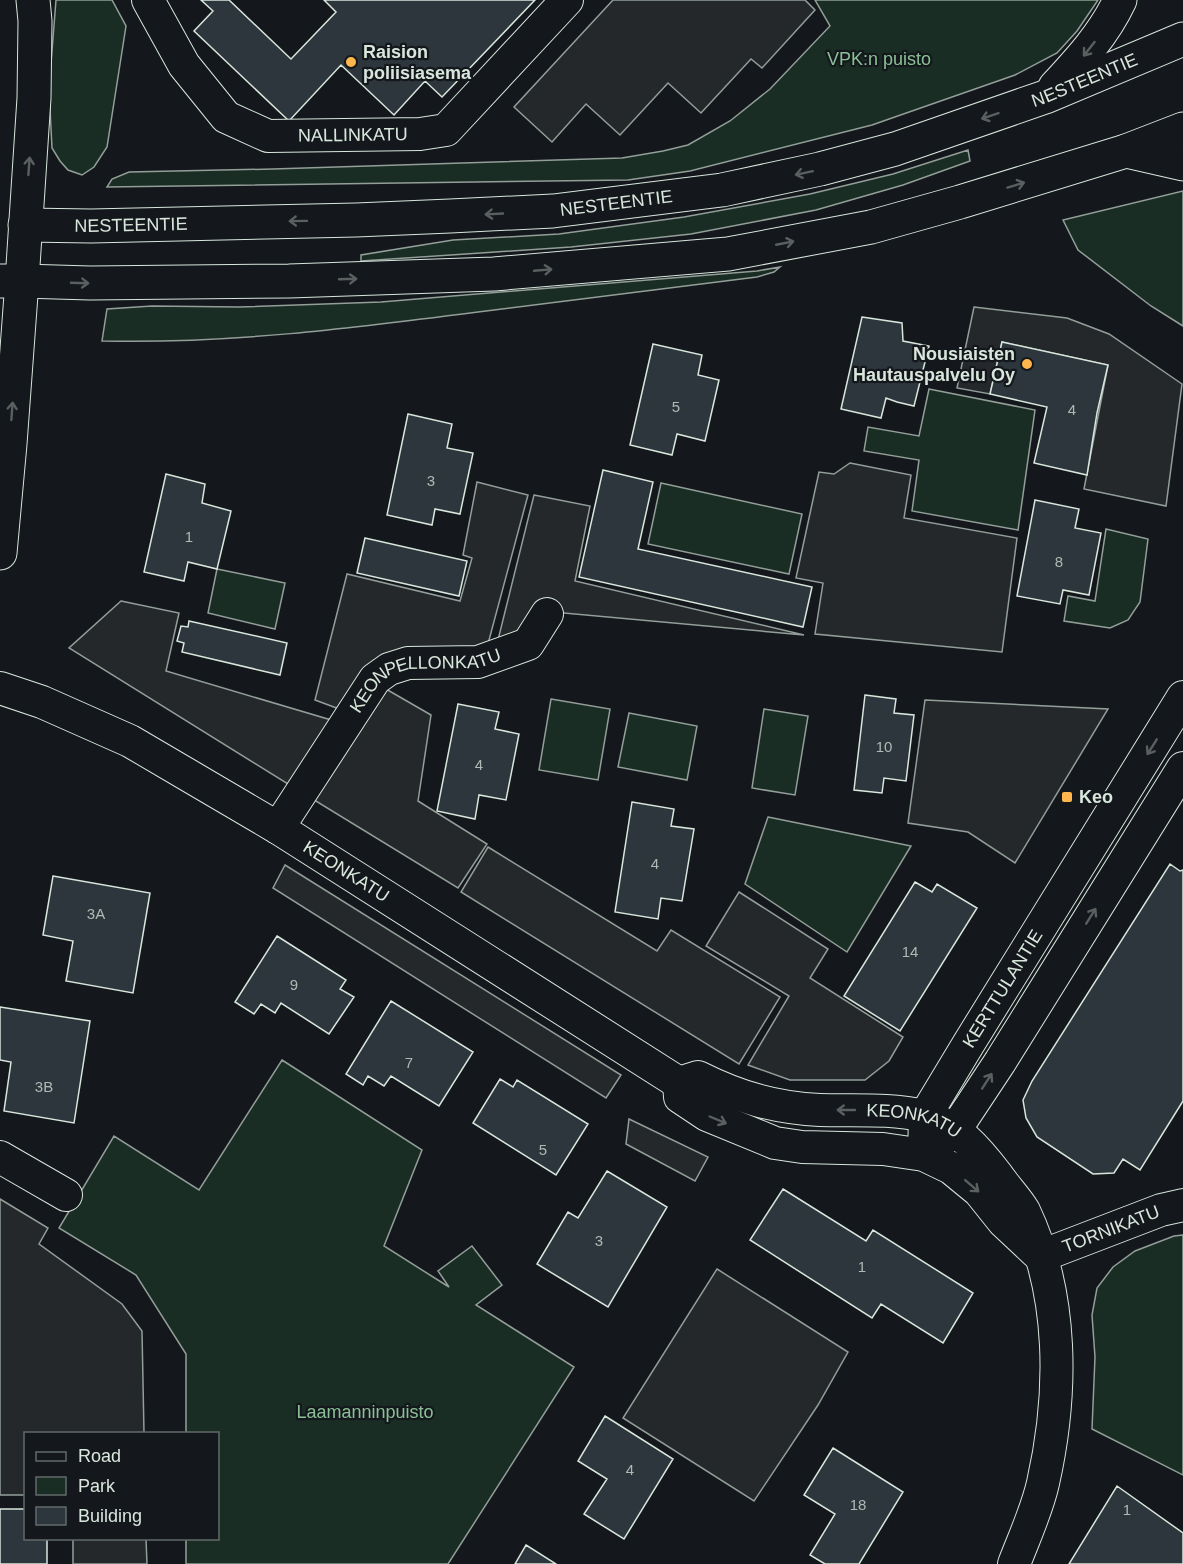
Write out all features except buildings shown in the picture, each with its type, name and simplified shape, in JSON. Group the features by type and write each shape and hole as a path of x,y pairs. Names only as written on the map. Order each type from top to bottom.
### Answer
{"main road":[{"path":"0,553 10,444 13,224 34,98 33,0"},
{"path":"1045,97 1093,44 1112,18 1120,0"},
{"name":"NESTEENTIE","path":"13,224 91,226 450,216 553,211 722,190 820,170 895,149 1045,97 1183,39"},
{"path":"11,281 90,283 289,281 482,275 728,254 871,226 960,202 1126,151 1183,129"},
{"path":"1126,151 1183,164"}],"street":[{"name":"NALLINKATU","path":"148,0 184,65 226,117 268,136 420,134 446,130 567,0"},
{"name":"KEONPELLONKATU","path":"278,828 375,679 389,669 408,663 478,662 528,644 547,614"},
{"name":"KEONKATU","path":"0,688 42,702 130,741 278,828 678,1083 698,1077 723,1090 756,1101 819,1110 900,1112 925,1116 955,1130 924,1155 883,1149 802,1148 775,1143 707,1115 680,1097 678,1083"},
{"name":"KERTTULANTIE","path":"924,1155 925,1116 1183,697"},
{"name":"KERTTULANTIE","path":"955,1130 1183,768"},
{"path":"955,1130 987,1162 1023,1210 1041,1256 1053,1303 1057,1358 1054,1423 1043,1485 1014,1564"},
{"path":"924,1155 951,1168 979,1191 1003,1221 1041,1256"},
{"path":"0,1157 66,1195"},
{"name":"TORNIKATU","path":"1041,1256 1161,1210 1183,1205"}],"green space":[{"path":"56,0 112,0 126,26 107,147 94,167 82,175 68,170 52,148 49,89"},
{"name":"VPK:n puisto","path":"815,0 1098,0 1077,31 1057,53 1015,75 872,125 690,171 628,180 107,187 112,179 129,172 622,158 688,145 730,121 770,89 830,26"},
{"path":"968,150 970,161 903,185 816,210 691,234 571,247 361,261 361,255 453,240 559,234 684,217 810,194 893,174"},
{"path":"1183,191 1183,326 1151,306 1078,250 1063,220"},
{"path":"780,267 774,272 757,277 337,329 196,340 102,341 107,309 152,306 239,307 381,302 757,271"},
{"path":"929,389 1035,410 1018,530 912,511 919,460 864,451 868,427 919,436"},
{"path":"661,483 802,514 789,574 648,544"},
{"path":"1106,529 1148,539 1140,602 1128,620 1110,628 1064,621 1068,596 1095,601"},
{"path":"217,569 285,583 275,629 208,613"},
{"path":"551,699 610,709 598,780 539,770"},
{"path":"764,709 808,716 795,795 752,788"},
{"path":"629,713 697,726 687,780 618,767"},
{"path":"768,817 911,846 847,952 745,884"},
{"name":"Laamanninpuisto","path":"282,1060 422,1150 384,1246 449,1287 438,1271 472,1246 502,1285 476,1305 574,1367 448,1564 186,1564 186,1540 219,1540 219,1432 186,1432 186,1354 136,1275 59,1228 114,1136 199,1190"},
{"path":"1183,1235 1183,1475 1092,1429 1095,1357 1092,1315 1097,1288 1113,1267 1135,1251 1174,1236"}],"shaded area":[{"path":"613,0 805,0 815,10 762,68 751,59 701,113 668,83 620,135 586,104 552,142 514,107"},
{"path":"974,307 1067,318 1109,334 1182,384 1166,506 1084,489 1108,365 1002,342 990,394 957,388"},
{"path":"850,463 911,475 904,518 1017,538 1002,652 815,634 823,583 796,578 819,472 834,474"},
{"path":"477,482 528,495 485,655 394,653 342,710 315,700 347,574 460,601 472,558 463,555"},
{"path":"534,495 590,506 575,581 804,635 553,612 496,648"},
{"path":"121,601 179,613 166,671 338,722 296,789 69,648"},
{"path":"379,685 431,715 418,801 487,844 458,888 306,795"},
{"path":"925,700 1108,709 1015,863 968,832 908,823"},
{"path":"488,847 657,951 671,930 780,997 739,1064 461,892"},
{"path":"285,865 621,1075 606,1098 273,888"},
{"path":"739,892 828,949 810,978 903,1037 889,1061 865,1080 790,1080 748,1065 789,996 706,946"},
{"path":"629,1119 708,1157 695,1181 626,1144"},
{"path":"0,1199 48,1228 39,1244 122,1304 142,1331 144,1432 24,1432 24,1495 0,1495"},
{"path":"717,1269 848,1352 818,1405 754,1501 623,1418"},
{"path":"73,1540 146,1540 147,1564 73,1564"}],"place":[{"name":"Raision poliisiasema","path":"351,62"},
{"name":"Nousiaisten Hautauspalvelu Oy","path":"1027,364"},
{"name":"Keo","path":"1067,797"}]}
